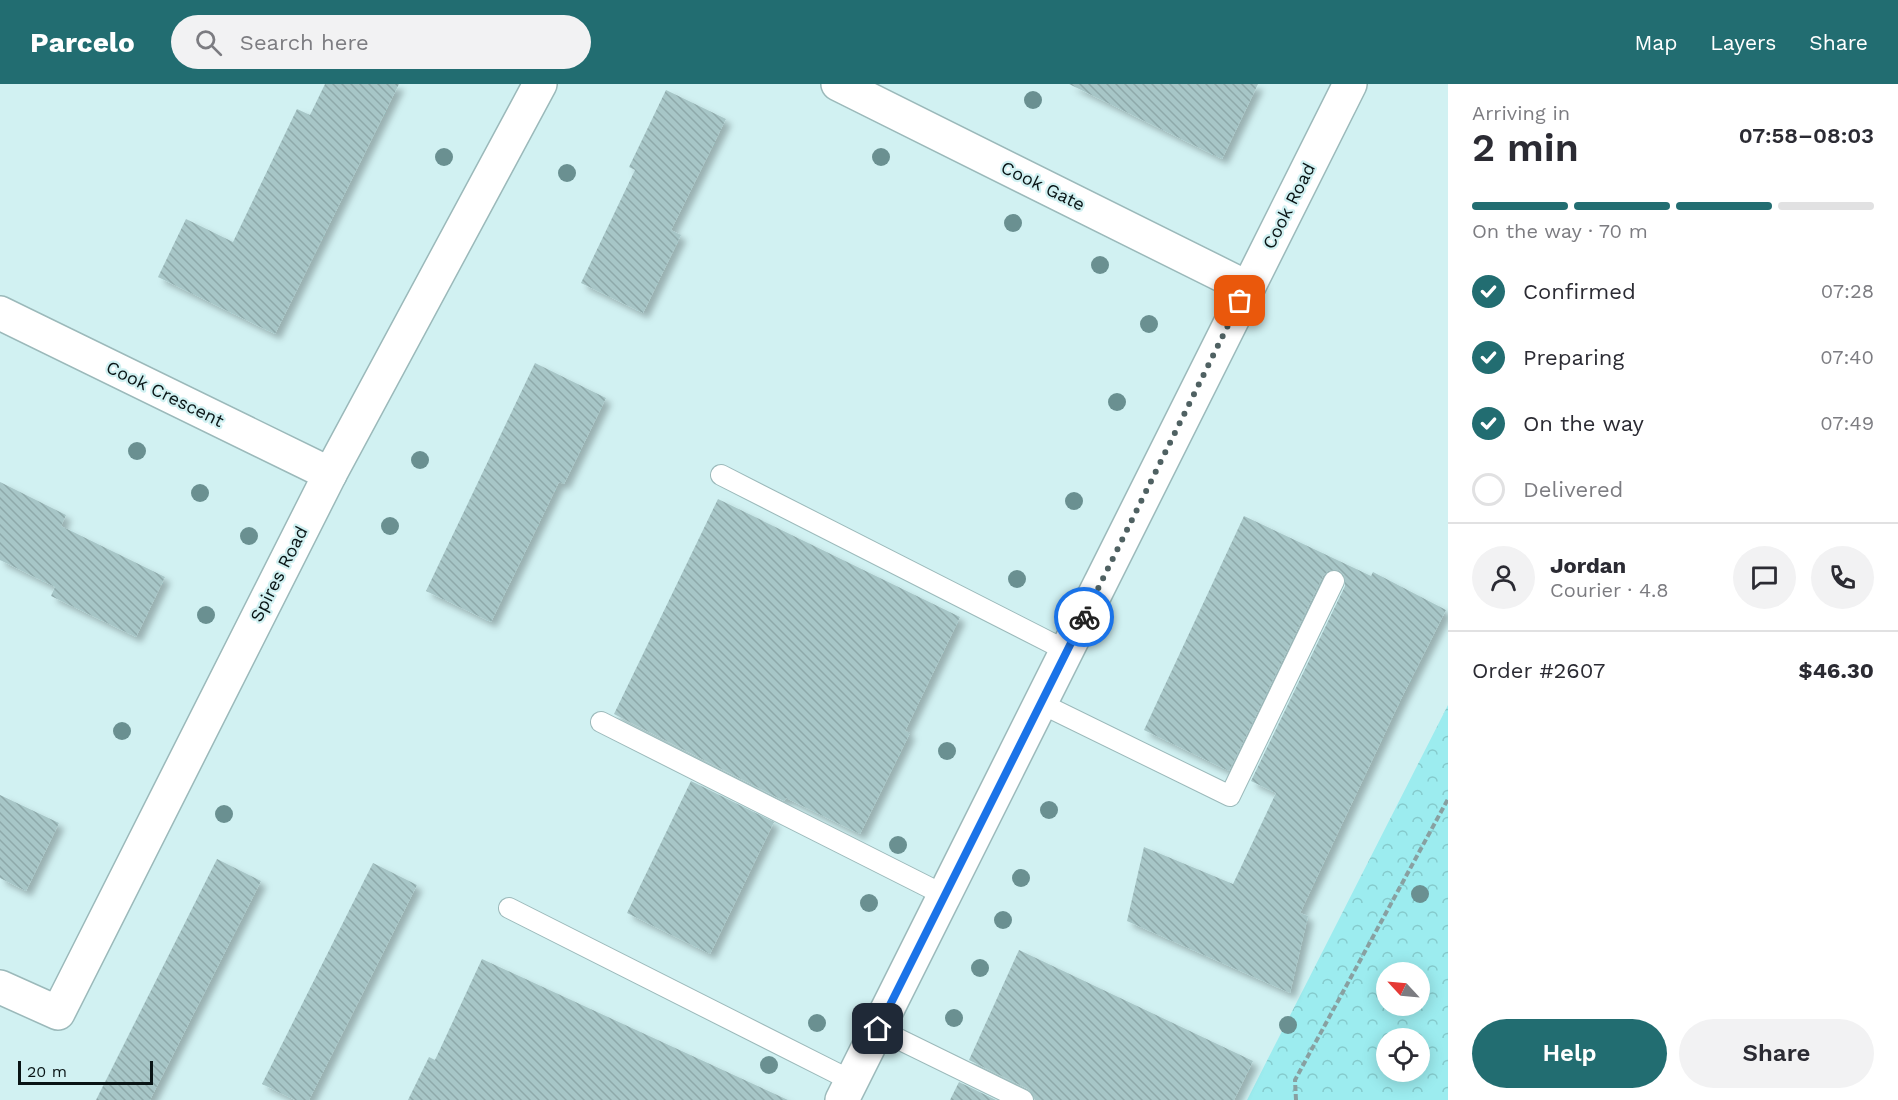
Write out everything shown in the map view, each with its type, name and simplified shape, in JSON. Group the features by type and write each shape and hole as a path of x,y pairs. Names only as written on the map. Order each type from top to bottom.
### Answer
{"street":[{"name":"Spires Road","path":"0,987 58,1013 330,474 540,84"},
{"name":"Cook Gate","path":"838,84 1248,288"},
{"name":"Cook Road","path":"847,1090 1350,84"},
{"name":"Cook Crescent","path":"0,313 330,474"}],"lane":[{"path":"721,475 1067,651"},
{"path":"1040,703 1230,796 1334,581"},
{"path":"601,722 944,895"},
{"path":"509,908 847,1090"},
{"path":"878,1029 1023,1100"}],"path":[{"path":"1296,1100 1295,1080 1448,799"}],"green space":[{"path":"1448,705 1448,1100 1247,1100"}],"building":[{"path":"325,84 399,84 275,334 158,277 186,219 233,242 297,109 310,115"},
{"path":"1069,84 1258,84 1222,159"},
{"path":"666,90 726,119 671,230 681,235 643,313 581,283 635,170 629,167"},
{"path":"535,363 606,398 564,484 559,482 491,622 426,591"},
{"path":"0,482 66,515 61,526 165,577 136,637 51,596 55,587 0,560"},
{"path":"718,499 960,617 905,731 910,733 860,834 786,798 784,801 614,714"},
{"path":"1244,516 1371,576 1373,572 1446,610 1401,699 1300,913 1308,916 1290,993 1127,921 1144,847 1233,884 1276,793 1251,781 1345,586 1344,575 1339,570 1328,571 1323,576 1229,771 1144,730"},
{"path":"691,781 774,822 710,954 627,913"},
{"path":"0,795 59,823 26,891 0,878"},
{"path":"217,859 261,881 150,1100 96,1100"},
{"path":"373,863 417,885 309,1100 295,1100 262,1084"},
{"path":"1019,950 1253,1061 1234,1100 1035,1100 1028,1089 969,1060"},
{"path":"482,959 788,1100 408,1100 429,1057 435,1060"},
{"path":"959,1082 996,1100 950,1100"}],"way so far":[{"path":"1084,617 1240,301"}],"route":[{"path":"878,1029 1084,617"}]}
